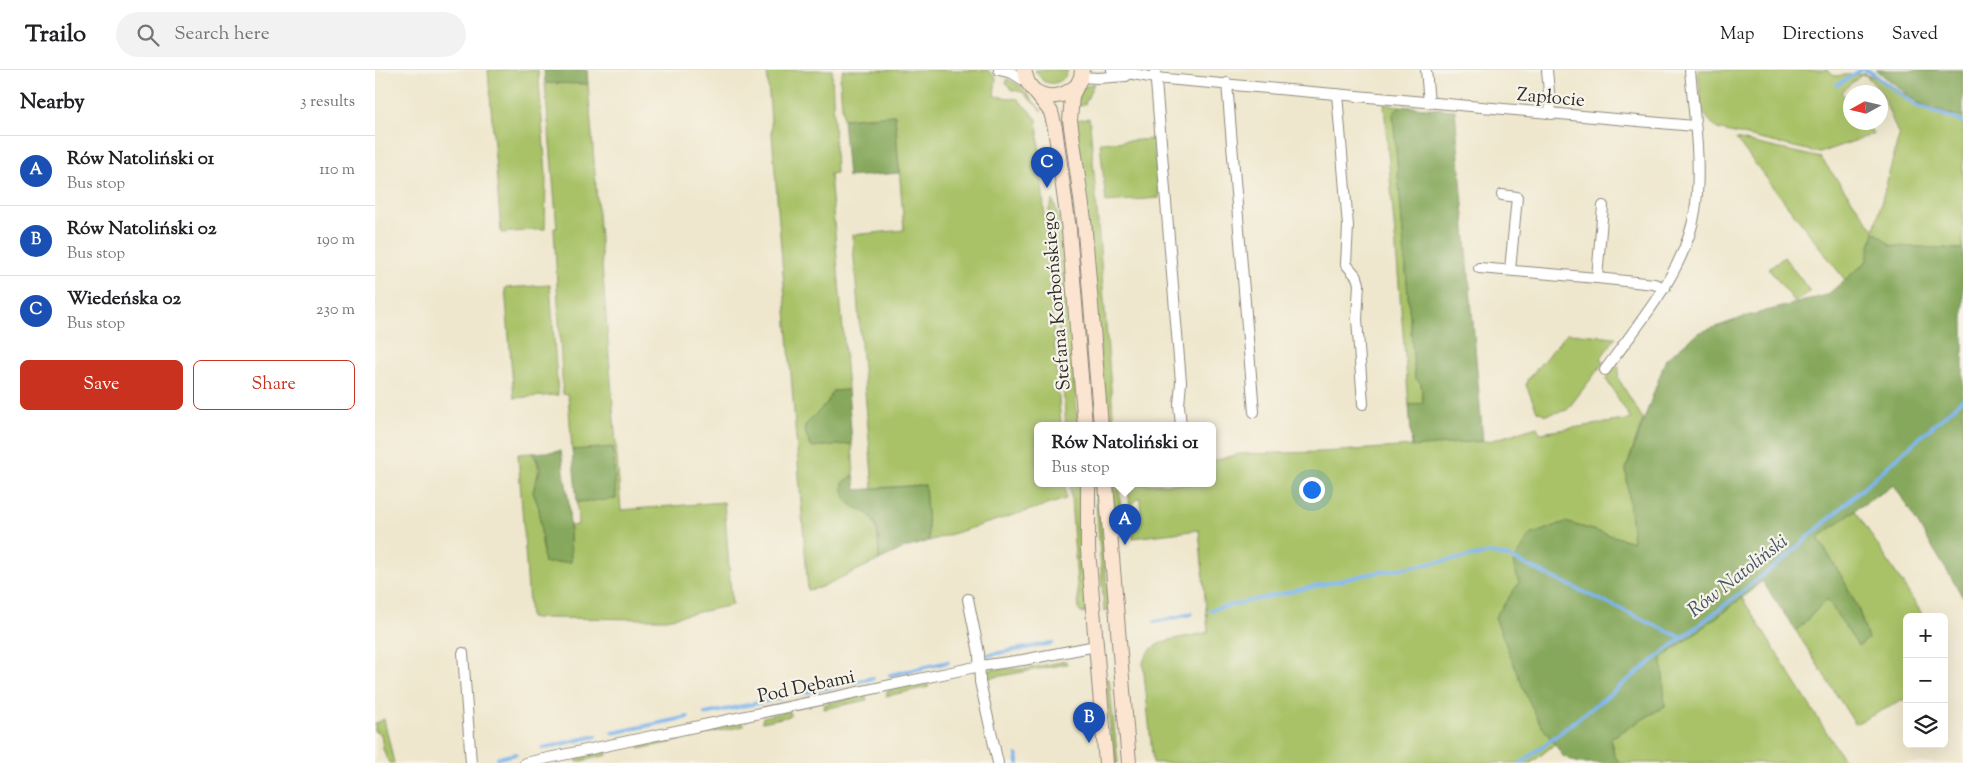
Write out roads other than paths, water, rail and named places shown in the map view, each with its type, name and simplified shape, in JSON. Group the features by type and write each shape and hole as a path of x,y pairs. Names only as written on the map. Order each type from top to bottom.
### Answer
{"street":[{"path":"999,70 1012,73 1029,81 1041,94 1050,97 1068,93 1079,78"},
{"name":"Zapłocie","path":"1112,70 1137,76"},
{"path":"1426,70 1429,103"},
{"path":"1547,70 1551,114"},
{"path":"1605,370 1665,288 1684,248 1695,212 1697,162 1690,70"},
{"path":"1155,74 1181,382 1179,405 1181,422"},
{"name":"Zapłocie","path":"1079,78 1155,74 1429,103 1694,126"},
{"name":"Stefana Korbońskiego","path":"1079,78 1070,107 1070,120 1084,220 1101,422"},
{"name":"Stefana Korbońskiego","path":"1029,81 1051,112 1055,128 1069,230 1085,422"},
{"path":"1227,83 1255,412"},
{"path":"1337,94 1348,226 1346,264 1357,277 1359,284 1357,319 1363,404"},
{"path":"1502,195 1517,197 1510,270"},
{"path":"1597,278 1603,206"},
{"path":"1479,268 1654,284 1665,288"},
{"path":"1088,487 1088,550 1106,763"},
{"path":"1105,487 1129,763"},
{"path":"968,599 980,666 980,682 998,763"},
{"path":"1096,646 1119,642"},
{"name":"Pod Dębami","path":"525,763 980,666 1096,646"},
{"path":"463,653 471,763"}],"waterway":[{"path":"1837,85 1861,70"},
{"path":"1865,70 1917,106 1963,122"},
{"name":"Rów Natoliński","path":"1521,763 1784,559 1963,399"},
{"path":"1210,610 1369,574 1491,553 1509,557 1682,638"},
{"path":"1155,622 1191,614"},
{"path":"988,655 1052,643"},
{"path":"890,675 948,662"},
{"path":"797,694 873,678"},
{"path":"705,714 781,698"},
{"path":"613,733 688,717"},
{"path":"543,748 596,736"},
{"path":"498,758 516,754"},
{"path":"1017,755 1018,763"}],"place":[{"name":"Wiedeńska 02","path":"1047,188"},
{"name":"Rów Natoliński 01","path":"1125,545"},
{"name":"Rów Natoliński 02","path":"1089,743"}]}
